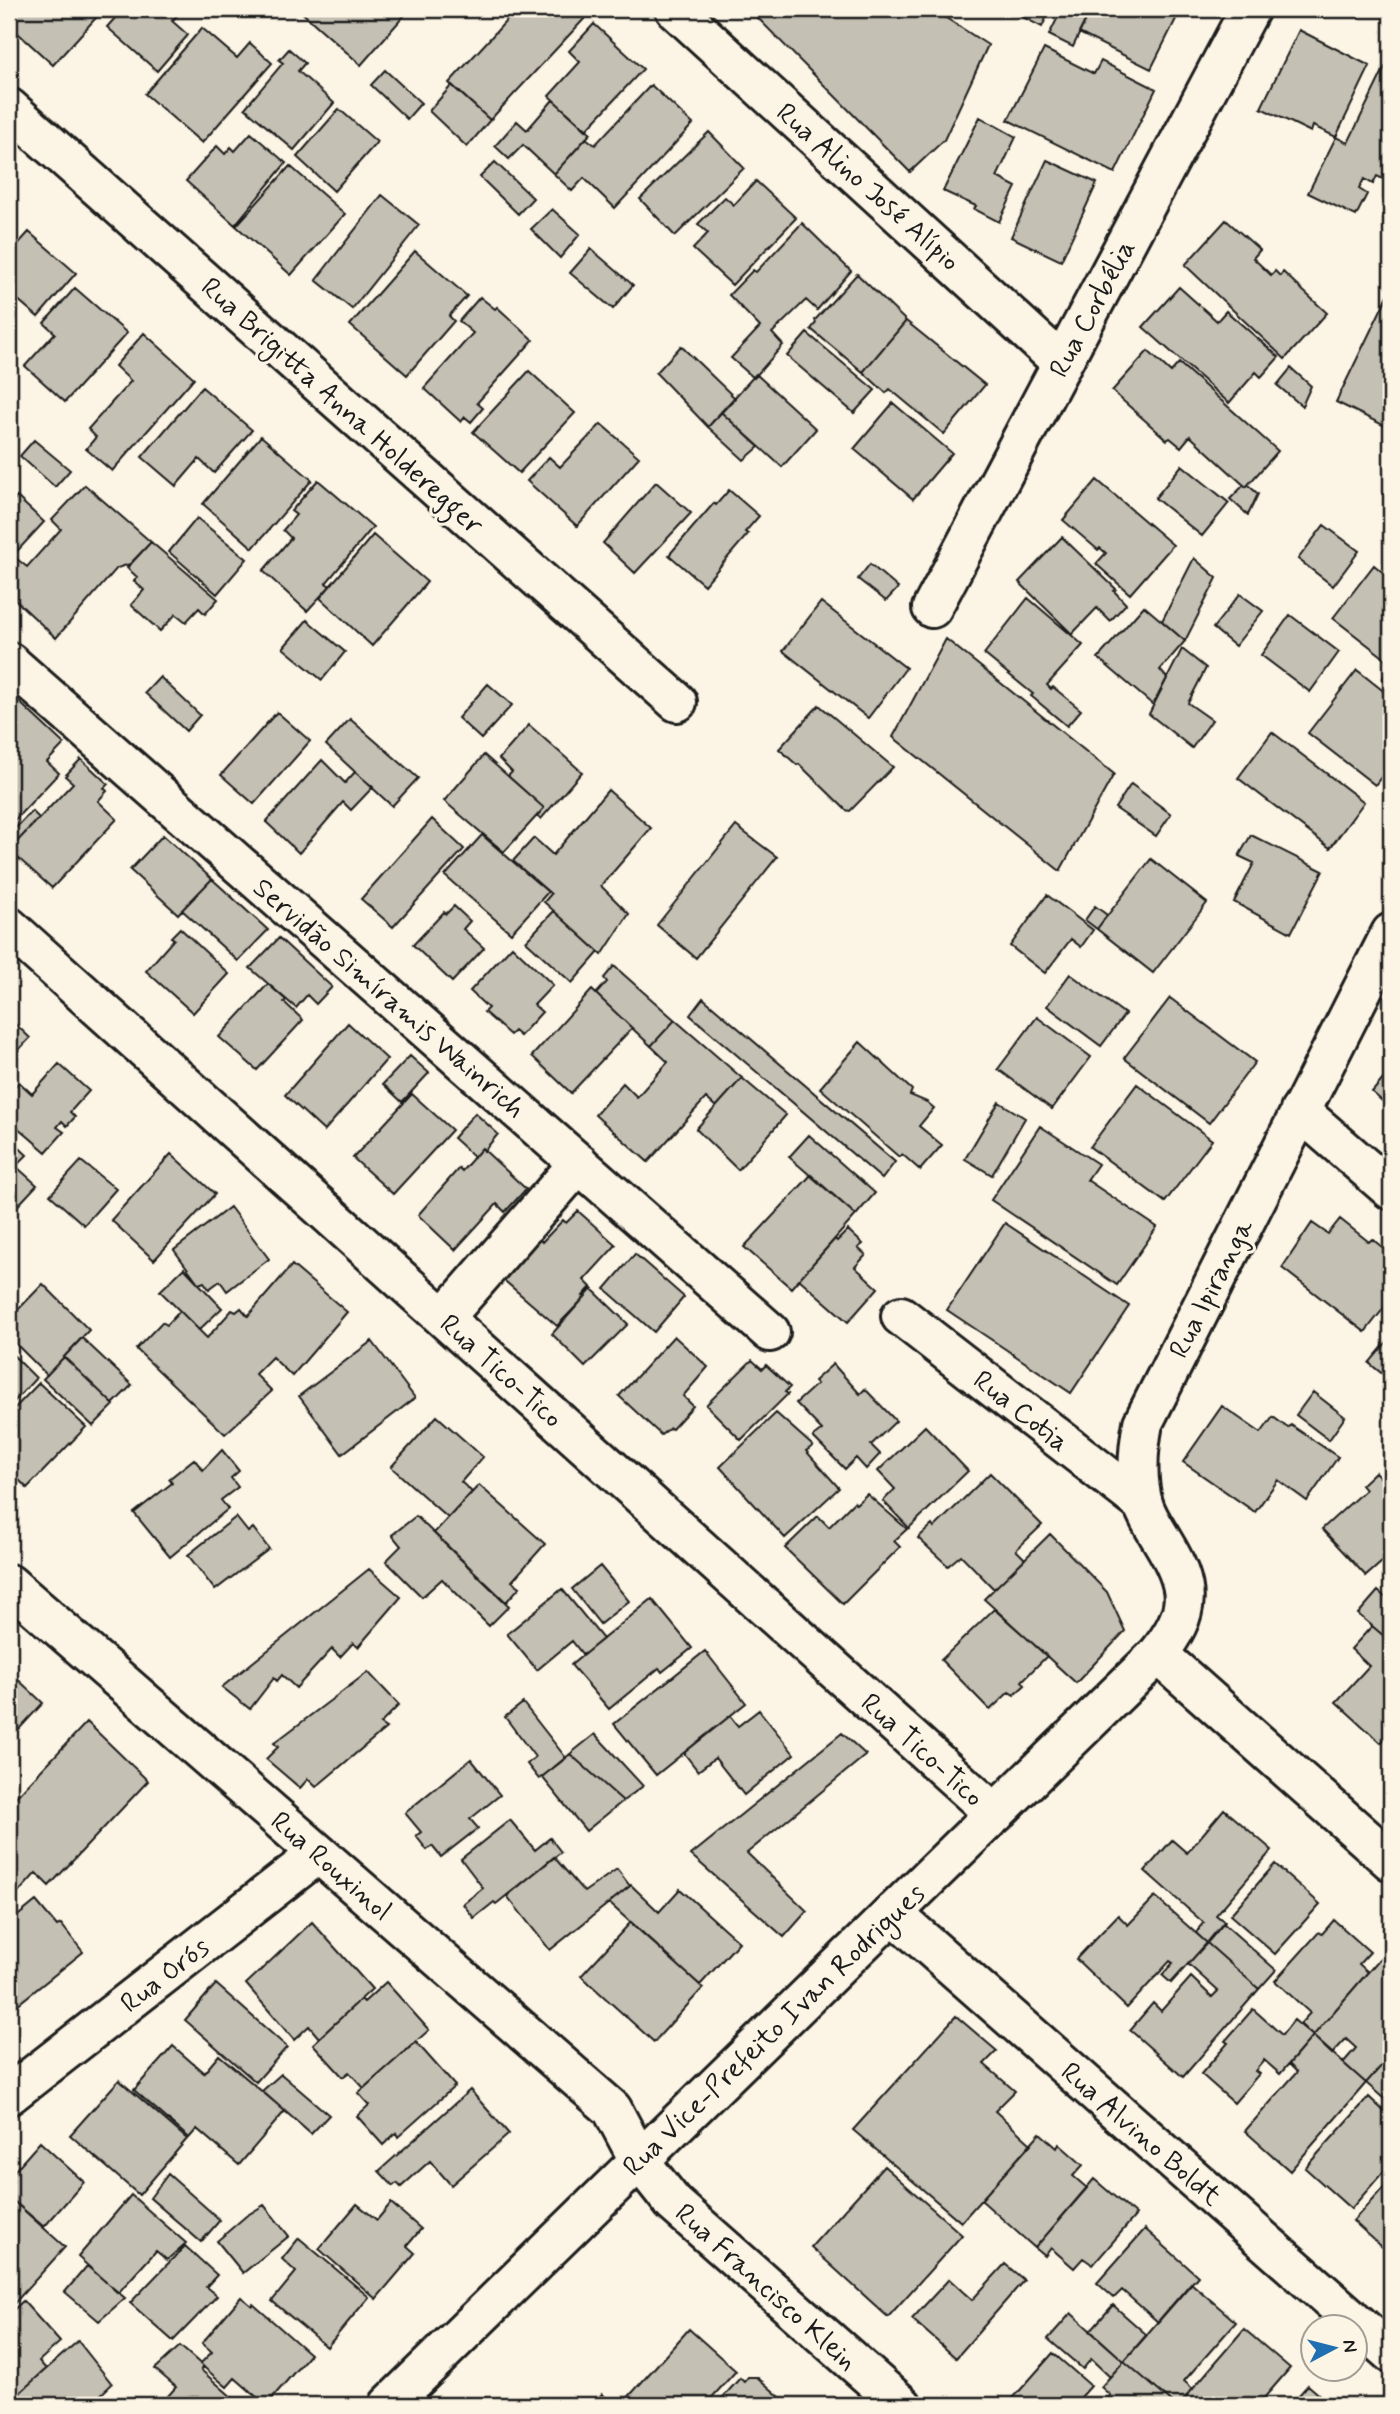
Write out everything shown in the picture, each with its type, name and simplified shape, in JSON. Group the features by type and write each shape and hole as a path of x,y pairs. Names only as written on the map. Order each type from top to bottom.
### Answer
{"street":[{"name":"Rua Alino José Alípio","path":"676,9 1062,363"},
{"name":"Rua Corbélia","path":"932,608 1250,9"},
{"name":"Rua Brigitta Anna Holderegger","path":"9,108 677,702"},
{"name":"Servidão Simíramis Wainrich","path":"9,662 770,1332"},
{"name":"Rua Tico-Tico","path":"9,927 995,1814"},
{"name":"Rua Ipiranga","path":"1158,1654 1175,1633 1183,1610 1184,1583 1143,1504 1139,1447 1143,1423 1391,933"},
{"path":"1300,1111 1391,1190"},
{"path":"444,1318 579,1163"},
{"name":"Rua Cotia","path":"901,1316 1143,1504"},
{"name":"Rua Rouxinol","path":"9,1584 612,2109 639,2160"},
{"path":"1158,1654 1391,1861"},
{"name":"Rua Vice-Prefeito Ivan Rodrigues","path":"388,2405 1158,1654"},
{"name":"Rua Orós","path":"9,2095 318,1854"},
{"name":"Rua Alvino Boldt","path":"892,1913 1391,2353"},
{"name":"Rua Francisco Klein","path":"639,2160 673,2203 902,2405"}],"building":[{"path":"12,9 104,9 53,65 9,25 9,12"},
{"path":"123,9 183,9 172,21 188,35 157,71 107,27"},
{"path":"298,9 410,9 361,65"},
{"path":"517,9 574,9 585,18 490,120 449,83"},
{"path":"749,9 932,9 988,45 944,140 910,172"},
{"path":"977,9 999,9 998,14"},
{"path":"1007,9 1048,9 1050,10 1042,27"},
{"path":"1062,9 1091,9 1073,47 1049,35"},
{"path":"1091,9 1181,9 1151,69 1079,33"},
{"path":"594,24 643,69 586,130 549,96 580,62 569,51"},
{"path":"202,28 237,58 250,43 272,63 202,143 145,94"},
{"path":"1299,30 1370,66 1336,137 1313,126 1311,132 1261,108"},
{"path":"289,49 305,63 298,71 334,103 294,150 245,108 283,63 279,60"},
{"path":"1044,49 1094,74 1101,61 1156,89 1115,173 1008,120"},
{"path":"1385,67 1391,71 1391,183 1377,176 1373,184 1364,179 1359,189 1367,194 1356,216 1308,193 1336,137 1348,143"},
{"path":"385,70 421,103 407,119 371,85"},
{"path":"452,85 490,120 467,147 429,111"},
{"path":"651,85 693,124 615,208 584,178 572,191 554,174 586,138 595,145"},
{"path":"553,100 591,133 554,174 523,145 509,159 495,146 517,121 527,130"},
{"path":"339,109 377,142 334,191 297,157"},
{"path":"980,117 1016,137 997,177 1016,187 999,222 974,209 976,206 943,191"},
{"path":"709,132 744,168 675,236 640,199"},
{"path":"251,133 286,163 235,225 186,181 217,146 225,154 231,147 235,151"},
{"path":"1047,160 1097,183 1061,261 1011,237"},
{"path":"495,162 533,198 518,214 480,177"},
{"path":"290,166 345,214 291,275 236,226"},
{"path":"756,181 796,218 732,285 693,249 708,233 698,224 725,197 734,205"},
{"path":"382,195 419,225 352,309 316,280"},
{"path":"552,209 580,234 560,258 531,229"},
{"path":"1226,220 1260,250 1253,258 1271,275 1275,271 1280,276 1283,272 1327,313 1285,359 1185,265"},
{"path":"802,223 851,271 817,310 806,300 772,333 783,345 754,378 731,358 760,327 729,295 753,270 756,272"},
{"path":"29,232 76,273 38,317 9,292 9,254"},
{"path":"591,249 633,285 613,309 570,273"},
{"path":"415,251 467,296 449,316 454,321 407,375 350,325"},
{"path":"857,274 906,321 863,372 811,329 816,323 815,320"},
{"path":"1179,287 1217,321 1226,311 1279,357 1261,377 1256,372 1229,403 1143,327"},
{"path":"75,288 127,333 65,402 25,366 55,333 44,323"},
{"path":"1391,289 1391,429 1336,402"},
{"path":"480,297 495,309 497,307 533,340 477,403 483,408 471,422 465,417 461,422 424,388 473,333 459,321"},
{"path":"906,321 985,385 944,434 890,389 886,393 863,372"},
{"path":"144,333 194,378 112,471 86,449 96,437 88,429 131,381 115,366"},
{"path":"807,333 875,390 854,413 787,356"},
{"path":"681,346 735,398 708,427 656,373"},
{"path":"1148,351 1171,372 1179,363 1278,451 1246,487 1190,436 1181,447 1170,438 1167,440 1112,391"},
{"path":"1291,368 1311,386 1302,406 1277,385"},
{"path":"529,371 575,413 519,473 473,432"},
{"path":"756,374 816,429 782,467 721,412"},
{"path":"202,387 252,430 214,473 199,459 176,486 142,457"},
{"path":"893,403 952,453 913,499 854,449"},
{"path":"721,412 759,447 744,460 708,427"},
{"path":"601,424 639,457 577,526 527,481 549,457 560,467"},
{"path":"261,436 312,480 253,548 203,504"},
{"path":"34,440 70,470 55,487 20,456"},
{"path":"1182,465 1229,503 1202,536 1155,498"},
{"path":"318,480 373,527 326,583 330,586 307,611 263,571 291,538 283,530 296,515 291,511"},
{"path":"1097,480 1173,545 1130,594 1096,564 1106,553 1100,548 1098,550 1063,520"},
{"path":"656,482 691,513 635,573 603,543"},
{"path":"85,485 151,542 130,564 117,568 56,638 9,594 9,568 17,559 27,567 61,529 52,520"},
{"path":"1244,485 1248,485 1258,494 1248,515 1230,499"},
{"path":"729,490 759,516 745,532 748,534 704,585 669,555 714,503 716,505"},
{"path":"17,497 44,522 9,560 9,501 11,503"},
{"path":"197,518 247,559 217,594 169,552"},
{"path":"1324,525 1359,551 1333,586 1298,559"},
{"path":"373,535 427,582 372,646 320,598"},
{"path":"1062,537 1116,589 1114,591 1126,604 1110,621 1097,608 1072,634 1019,582"},
{"path":"151,542 218,599 205,614 199,608 186,622 176,614 160,631 131,605 144,590 134,581 137,577 127,568"},
{"path":"1194,558 1217,578 1185,641 1162,621"},
{"path":"870,564 898,588 886,601 858,579"},
{"path":"1374,565 1391,579 1391,663 1333,618"},
{"path":"1240,594 1263,611 1235,646 1213,628"},
{"path":"1028,598 1083,645 1047,685 1081,710 1067,726 984,654"},
{"path":"821,602 906,668 868,718 783,651"},
{"path":"1144,606 1185,641 1160,670 1167,678 1153,705 1098,658"},
{"path":"1290,615 1339,652 1310,692 1261,655"},
{"path":"307,620 345,652 322,680 283,648"},
{"path":"946,639 1114,774 1060,871 893,737"},
{"path":"1182,649 1206,668 1188,703 1212,720 1192,748 1149,714"},
{"path":"1391,666 1391,684 1383,678"},
{"path":"1357,670 1391,697 1391,764 1375,785 1308,733"},
{"path":"160,677 200,715 186,731 145,693"},
{"path":"488,684 512,705 481,739 458,718"},
{"path":"15,698 64,744 47,762 59,773 9,826 9,747 16,739 9,731 9,704"},
{"path":"819,705 893,767 850,811 779,749"},
{"path":"277,712 310,741 254,804 221,775"},
{"path":"350,719 418,778 392,806 326,745"},
{"path":"529,725 582,772 541,819 537,816 544,808 508,776 512,772 499,759"},
{"path":"1272,732 1364,802 1330,848 1238,778"},
{"path":"484,755 544,808 504,852 444,801"},
{"path":"81,759 108,784 104,788 107,791 98,801 117,819 52,888 9,850 73,783 65,776"},
{"path":"322,760 345,783 355,772 373,787 351,810 343,802 299,853 266,822"},
{"path":"1131,784 1171,814 1156,836 1115,808"},
{"path":"608,790 651,828 601,886 629,914 602,955 544,902 551,894 513,861 534,838 553,855"},
{"path":"32,811 39,818 13,846 9,835"},
{"path":"432,819 464,849 393,927 361,899"},
{"path":"736,826 777,857 696,958 657,925"},
{"path":"163,835 212,879 178,914 130,870"},
{"path":"482,835 548,892 511,933 445,876"},
{"path":"1251,835 1323,871 1291,933 1234,902 1254,863 1239,856"},
{"path":"1151,859 1207,903 1153,973 1097,929"},
{"path":"212,879 268,930 238,961 182,910"},
{"path":"1047,895 1093,930 1081,947 1071,939 1045,973 1010,946"},
{"path":"454,906 470,921 463,929 484,948 452,982 413,945 444,912 446,914"},
{"path":"1095,906 1107,915 1097,929 1085,920"},
{"path":"554,911 599,952 572,983 526,941"},
{"path":"180,928 229,974 193,1013 146,971 174,939 171,937"},
{"path":"279,938 332,987 316,1004 307,995 296,1008 250,968"},
{"path":"512,946 553,985 534,1005 542,1012 520,1036 514,1031 510,1035 484,1012 488,1008 470,991"},
{"path":"614,966 675,1020 651,1046 596,994 607,982 604,978"},
{"path":"1070,974 1125,1014 1101,1046 1047,1006"},
{"path":"268,984 303,1020 257,1070 219,1037"},
{"path":"592,990 632,1028 571,1093 532,1056"},
{"path":"703,998 895,1162 882,1179 690,1015"},
{"path":"1170,998 1255,1062 1209,1123 1124,1058"},
{"path":"1037,1017 1091,1057 1052,1109 998,1069"},
{"path":"9,1018 30,1038 9,1060"},
{"path":"675,1020 742,1078 716,1107 706,1098 648,1162 595,1115 623,1083 637,1097 668,1062 651,1046"},
{"path":"348,1023 387,1059 324,1131 285,1095"},
{"path":"860,1042 912,1090 910,1095 934,1108 919,1126 942,1145 920,1170 902,1154 899,1157 820,1088"},
{"path":"410,1056 429,1073 402,1102 383,1084"},
{"path":"59,1064 89,1091 70,1112 75,1117 67,1126 62,1121 57,1127 64,1132 46,1152 9,1120 9,1093 19,1082 32,1094"},
{"path":"1391,1070 1391,1109 1372,1092"},
{"path":"742,1078 786,1115 738,1170 696,1129"},
{"path":"1137,1084 1212,1140 1165,1202 1090,1147"},
{"path":"412,1094 452,1130 393,1194 353,1158"},
{"path":"999,1102 1025,1118 992,1175 965,1159"},
{"path":"475,1113 498,1134 484,1151 482,1148 474,1157 453,1138"},
{"path":"1040,1126 1098,1164 1087,1180 1157,1227 1117,1285 991,1200"},
{"path":"809,1135 875,1193 856,1215 789,1157"},
{"path":"9,1138 27,1155 16,1166 9,1160"},
{"path":"482,1148 526,1189 505,1212 497,1204 455,1250 418,1215 459,1168 462,1171"},
{"path":"171,1154 215,1194 154,1260 111,1220"},
{"path":"9,1160 37,1185 9,1215"},
{"path":"81,1161 116,1189 84,1225 50,1195"},
{"path":"811,1175 856,1215 791,1288 744,1247"},
{"path":"230,1207 269,1259 227,1291 220,1281 209,1289 204,1282 199,1284 174,1250"},
{"path":"578,1211 616,1245 584,1280 591,1287 583,1296 585,1297 557,1326 499,1276 537,1237 542,1242 563,1220 566,1223"},
{"path":"1340,1219 1369,1242 1372,1239 1391,1254 1391,1299 1365,1332 1282,1268 1312,1223 1328,1234"},
{"path":"1005,1223 1129,1306 1071,1393 947,1310"},
{"path":"848,1230 863,1244 858,1248 866,1255 855,1267 878,1288 848,1322 799,1279 835,1239 837,1241"},
{"path":"635,1254 684,1297 654,1332 605,1289"},
{"path":"292,1265 347,1312 292,1376 272,1357 255,1374 272,1391 225,1434 136,1349 162,1322 167,1325 180,1311 207,1338 232,1310 236,1312 241,1308 248,1316"},
{"path":"184,1268 222,1308 199,1330 160,1291"},
{"path":"43,1284 89,1330 47,1375 9,1337 9,1319"},
{"path":"592,1289 628,1324 585,1367 552,1334"},
{"path":"674,1336 708,1367 683,1396 693,1406 672,1429 661,1435 619,1396"},
{"path":"1391,1337 1391,1381 1369,1363"},
{"path":"82,1338 132,1385 113,1404 64,1357"},
{"path":"372,1341 415,1398 342,1454 299,1396"},
{"path":"9,1351 36,1378 9,1407"},
{"path":"64,1357 114,1405 93,1426 43,1379"},
{"path":"752,1360 762,1369 766,1365 790,1387 785,1392 788,1394 741,1440 706,1405"},
{"path":"833,1364 860,1394 865,1389 896,1421 871,1445 880,1454 866,1469 856,1458 845,1469 813,1437 822,1430 796,1403 817,1384 814,1381"},
{"path":"39,1383 86,1427 27,1488 9,1470 9,1414"},
{"path":"1313,1392 1345,1417 1329,1440 1296,1415"},
{"path":"1222,1406 1261,1433 1273,1417 1288,1428 1291,1425 1338,1457 1307,1501 1278,1480 1255,1512 1183,1462"},
{"path":"776,1413 813,1446 806,1451 839,1488 785,1538 720,1467"},
{"path":"437,1416 483,1457 461,1482 472,1492 448,1518 391,1467"},
{"path":"925,1426 968,1471 909,1528 883,1501 895,1489 878,1471"},
{"path":"222,1450 239,1471 231,1478 238,1487 221,1500 228,1509 170,1557 134,1513 172,1483 169,1479 194,1459 203,1470"},
{"path":"1375,1472 1391,1486 1391,1554 1366,1576 1322,1529 1365,1490 1361,1485"},
{"path":"990,1473 1042,1525 1016,1550 1025,1559 994,1589 961,1555 948,1566 918,1538 932,1525 934,1528"},
{"path":"479,1485 545,1544 512,1581 520,1587 506,1602 434,1533"},
{"path":"867,1494 907,1529 894,1541 900,1547 843,1604 785,1548 818,1516 829,1527 854,1502 856,1504"},
{"path":"416,1516 509,1606 489,1626 442,1579 422,1597 386,1561 401,1546 392,1535"},
{"path":"236,1517 248,1532 253,1528 269,1549 215,1590 188,1555"},
{"path":"1050,1534 1107,1592 1125,1631 1076,1683 984,1599"},
{"path":"600,1566 629,1601 600,1624 572,1589"},
{"path":"369,1569 401,1597 358,1647 353,1643 340,1657 332,1649 296,1688 282,1675 277,1681 274,1678 250,1709 222,1687"},
{"path":"562,1589 603,1639 583,1655 572,1641 537,1670 507,1634"},
{"path":"1378,1591 1391,1602 1391,1642 1358,1614"},
{"path":"652,1599 692,1648 662,1672 659,1668 609,1709 571,1665"},
{"path":"994,1609 1047,1656 1022,1681 1025,1685 1014,1695 1009,1692 990,1710 941,1660"},
{"path":"1372,1626 1391,1642 1391,1731 1381,1743 1336,1702 1369,1666 1351,1649"},
{"path":"705,1651 746,1703 656,1775 614,1724"},
{"path":"9,1671 43,1703 9,1740"},
{"path":"368,1672 399,1705 380,1724 386,1728 316,1787 308,1779 300,1788 266,1759 278,1747 274,1743"},
{"path":"523,1703 566,1758 539,1779 527,1764 535,1757 505,1717"},
{"path":"759,1710 794,1754 744,1795 715,1758 698,1771 684,1753 730,1716 738,1726"},
{"path":"87,1722 148,1781 49,1886 36,1873 18,1893 9,1884 9,1812 16,1804 12,1801"},
{"path":"842,1733 866,1755 747,1853 807,1911 784,1937 691,1855"},
{"path":"595,1734 643,1786 623,1801 570,1754"},
{"path":"570,1754 623,1801 586,1831 542,1777"},
{"path":"471,1759 500,1795 470,1819 478,1828 441,1857 432,1846 427,1850 416,1836 421,1832 405,1813"},
{"path":"1224,1809 1272,1850 1216,1915 1225,1922 1207,1943 1196,1933 1204,1923 1145,1871 1172,1840 1187,1853"},
{"path":"510,1820 535,1850 550,1838 561,1852 496,1904 494,1902 474,1918 463,1904 483,1888 461,1859"},
{"path":"554,1857 584,1892 617,1869 630,1886 550,1950 507,1896"},
{"path":"1275,1864 1320,1904 1275,1954 1230,1915"},
{"path":"631,1885 659,1912 680,1889 739,1942 700,1985 609,1903"},
{"path":"1155,1897 1207,1943 1171,1983 1162,1975 1173,1963 1170,1961 1127,2008 1076,1959 1118,1915 1128,1925"},
{"path":"36,1901 57,1926 61,1924 83,1952 12,2009 9,2005 9,1923"},
{"path":"1334,1920 1370,1952 1359,1964 1368,1972 1313,2036 1300,2024 1310,2013 1275,1981 1319,1932 1322,1934"},
{"path":"312,1922 372,1989 319,2038 309,2026 294,2040 246,1984"},
{"path":"631,1922 703,1988 654,2042 581,1976"},
{"path":"1223,1923 1276,1970 1259,1989 1207,1943"},
{"path":"1207,1943 1259,1989 1183,2077 1130,2030 1153,2003 1161,2011 1191,1977 1212,1997 1218,1991 1188,1964"},
{"path":"1388,1949 1391,1952 1391,2055 1366,2083 1343,2063 1356,2048 1346,2039 1332,2054 1313,2036"},
{"path":"386,1982 429,2030 364,2088 349,2072 343,2077 313,2044 361,1999 364,2002"},
{"path":"216,1984 287,2047 256,2082 185,2020"},
{"path":"1253,2009 1282,2035 1294,2020 1313,2036 1280,2074 1264,2060 1255,2071 1259,2074 1234,2103 1201,2074"},
{"path":"956,2016 997,2051 984,2064 1015,2091 995,2111 1031,2144 961,2222 853,2130"},
{"path":"1313,2036 1366,2083 1290,2171 1245,2131 1297,2072 1289,2064"},
{"path":"416,2042 455,2086 398,2137 396,2133 383,2145 357,2116 369,2105 358,2093"},
{"path":"173,2046 204,2073 219,2055 285,2111 239,2165 197,2129 189,2138 134,2090"},
{"path":"1391,2055 1391,2105 1366,2083"},
{"path":"281,2074 329,2115 311,2134 262,2091"},
{"path":"119,2080 187,2139 139,2195 70,2135"},
{"path":"470,2090 509,2134 451,2185 430,2161 401,2187 397,2183 393,2186 379,2171"},
{"path":"1369,2097 1391,2118 1391,2163 1351,2209 1305,2168"},
{"path":"1040,2133 1057,2148 1059,2144 1083,2165 1073,2176 1087,2188 1035,2248 981,2200"},
{"path":"40,2142 84,2182 44,2227 9,2197 9,2185 13,2181 9,2177"},
{"path":"884,2166 962,2235 888,2317 811,2247"},
{"path":"168,2174 220,2220 201,2242 150,2198"},
{"path":"1094,2179 1136,2215 1093,2265 1083,2258 1074,2268 1051,2248 1045,2256 1035,2248"},
{"path":"1391,2179 1391,2255 1353,2221"},
{"path":"131,2195 186,2243 167,2260 156,2251 118,2293 78,2257"},
{"path":"9,2197 65,2247 10,2308 9,2307"},
{"path":"391,2203 421,2229 407,2246 415,2253 376,2299 319,2249 357,2204 377,2220"},
{"path":"264,2205 289,2236 243,2273 217,2241 246,2216"},
{"path":"1145,2229 1198,2276 1158,2322 1122,2290 1114,2298 1097,2283"},
{"path":"299,2238 369,2297 327,2347 272,2301 296,2272 282,2259"},
{"path":"185,2246 217,2275 206,2287 217,2296 173,2341 130,2303"},
{"path":"1005,2264 1024,2280 956,2358 912,2319 949,2279 972,2300"},
{"path":"87,2266 125,2298 99,2321 65,2292"},
{"path":"1191,2283 1236,2322 1184,2381 1193,2389 1179,2405 1175,2405 1124,2361"},
{"path":"241,2297 252,2306 253,2304 310,2354 266,2405 235,2378 227,2387 200,2364 212,2352 202,2343"},
{"path":"23,2301 60,2342 39,2361 46,2369 11,2401 9,2314"},
{"path":"1113,2305 1147,2335 1124,2361 1090,2331"},
{"path":"1071,2313 1124,2361 1110,2377 1091,2359 1083,2369 1048,2339"},
{"path":"689,2329 736,2371 705,2405 627,2405 624,2402"},
{"path":"1244,2329 1290,2368 1258,2405 1179,2405"},
{"path":"78,2341 112,2384 92,2403 94,2405 27,2405 17,2395"},
{"path":"180,2346 204,2367 201,2370 241,2405 160,2405 176,2387 155,2369"},
{"path":"1053,2353 1091,2386 1074,2405 1007,2405"},
{"path":"1124,2361 1175,2405 1101,2405 1110,2395 1101,2387"},
{"path":"748,2377 757,2377 789,2405 716,2405 740,2378 744,2382"},
{"path":"1308,2385 1331,2405 1290,2405"},
{"path":"602,2394 615,2405 592,2405"}]}
